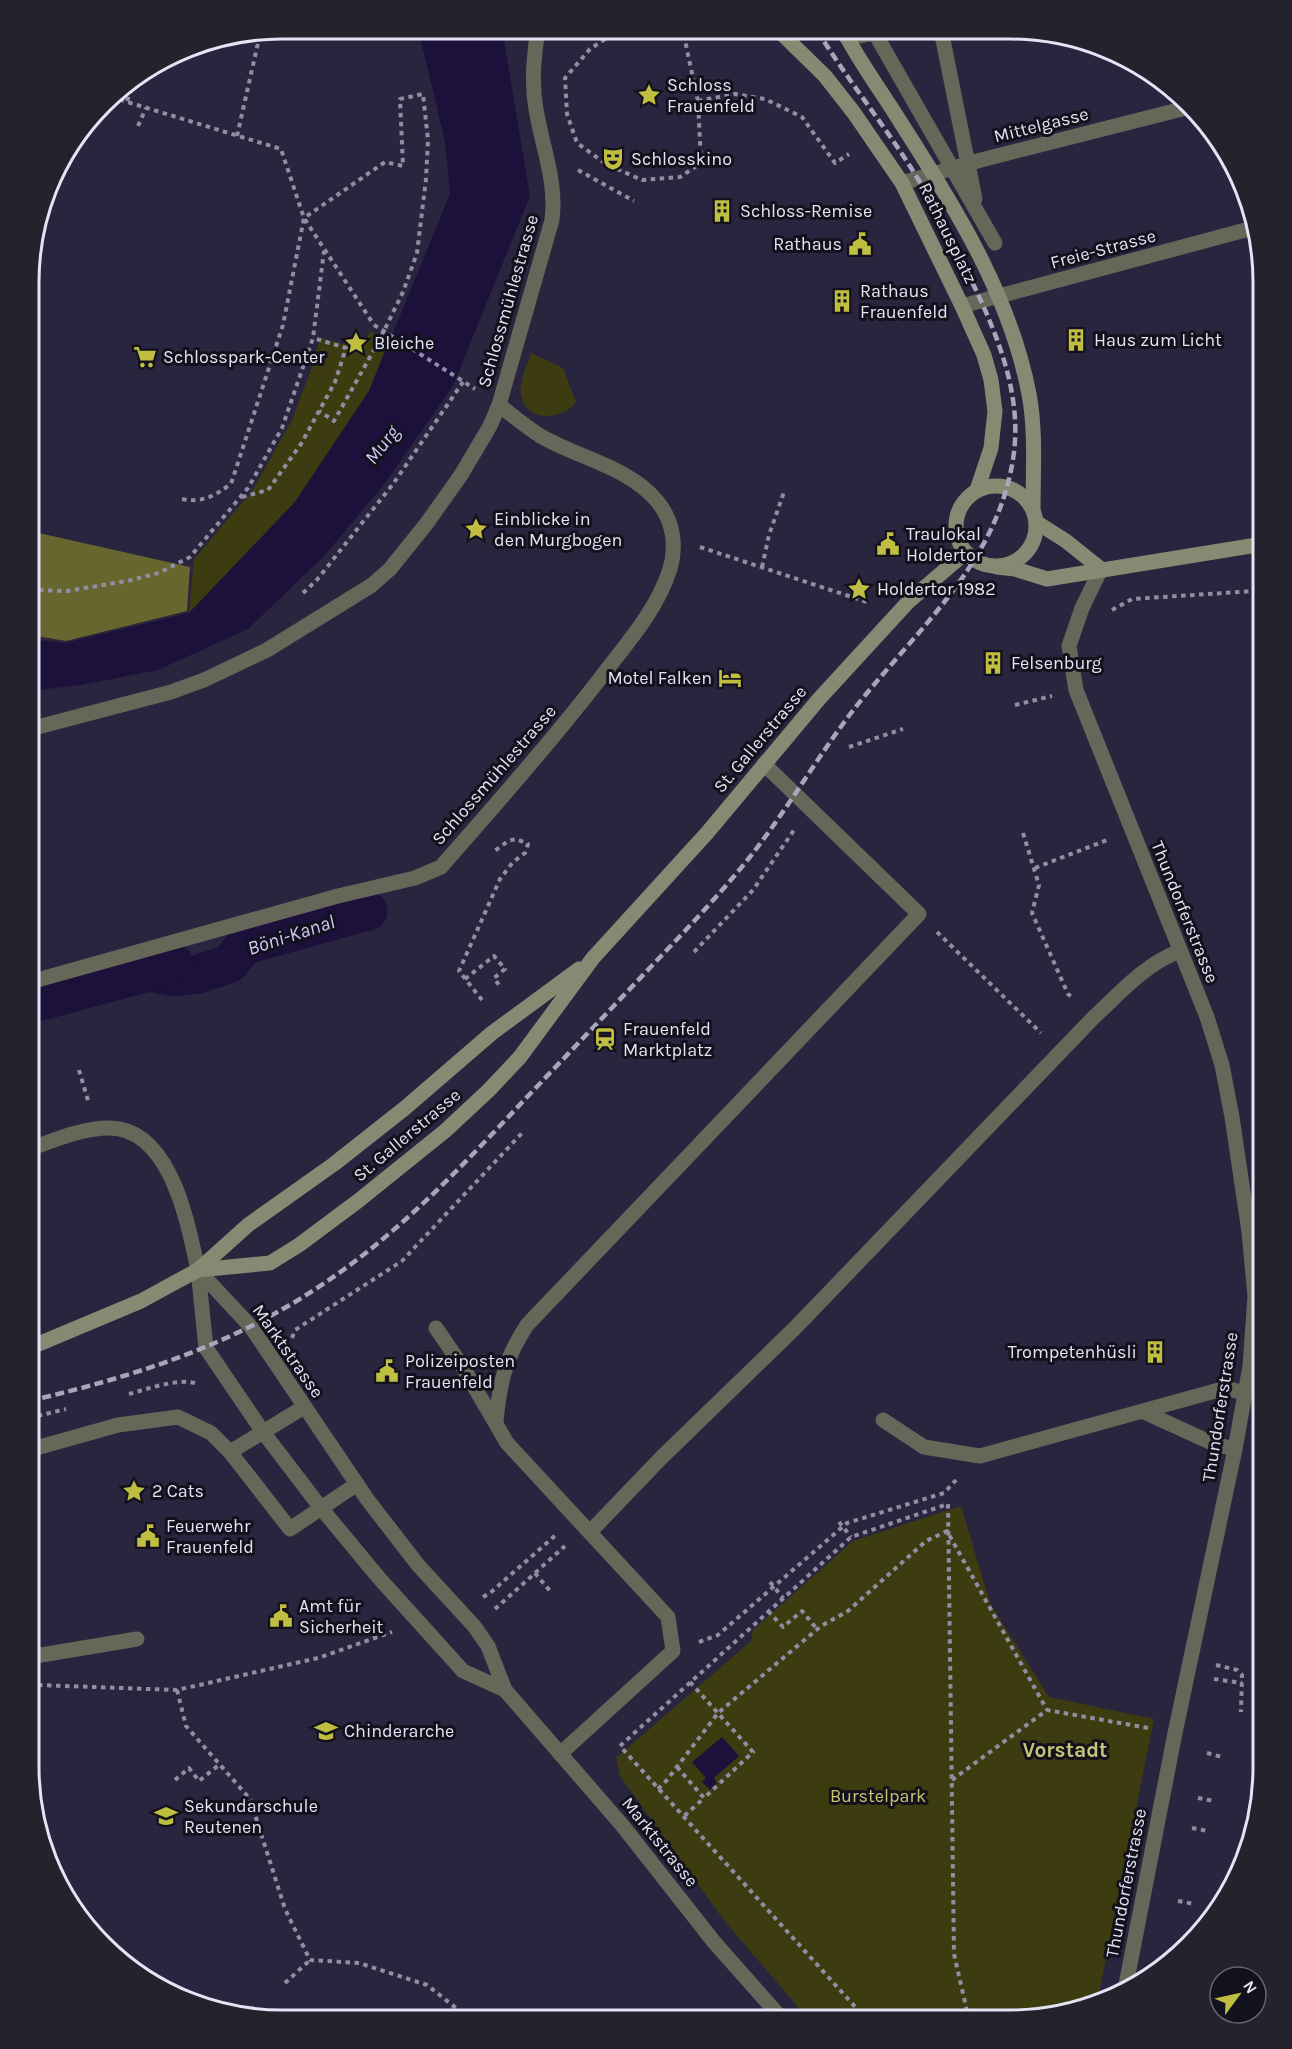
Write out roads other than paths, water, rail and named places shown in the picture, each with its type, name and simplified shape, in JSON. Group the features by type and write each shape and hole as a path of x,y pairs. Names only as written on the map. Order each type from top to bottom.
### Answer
{"main road":[{"name":"Rathausplatz","path":"787,39 825,76 854,112 902,183 984,355 991,380 995,411 991,448 977,490"},
{"name":"Rathausplatz","path":"848,39 934,174 968,234 999,297 1018,346 1030,397 1034,452 1034,515"},
{"path":"1101,569 1034,515 1021,495 1006,487 992,486 977,490 967,497 956,517 955,528 958,541 965,553 975,561 986,566 1015,569 1047,579 1253,546"},
{"path":"997,567 1009,565 1020,559 1029,549 1035,536 1034,515"},
{"name":"St. Gallerstrasse","path":"198,1270 270,1263 299,1245 358,1201 445,1131 489,1090 520,1057 593,958 707,833 819,699 909,601 965,553"},
{"name":"St. Gallerstrasse","path":"39,1344 141,1301 198,1270 248,1225 334,1164 405,1108 492,1034 593,958"}],"street":[{"name":"Schlossmühlestrasse","path":"39,727 182,688 235,666 304,628 372,585 405,552 460,475 490,426 499,405 552,220 554,200 552,179 536,108 532,78 537,39"},
{"path":"882,39 914,112 960,167"},
{"path":"942,39 960,167 978,214 995,243"},
{"name":"Mittelgasse","path":"902,183 1181,109"},
{"name":"Freie-Strasse","path":"962,306 1247,230"},
{"name":"Schlossmühlestrasse","path":"39,979 338,896 415,878 441,867 566,723 659,598 670,567 674,538 668,519 658,502 641,486 611,468 540,435 499,405"},
{"name":"Thundorferstrasse","path":"1101,569 1082,608 1069,646 1076,690 1207,1017 1222,1065 1232,1117 1253,1275"},
{"path":"496,1421 499,1392 512,1348 528,1325 919,915 764,765"},
{"path":"584,1526 662,1458 795,1328 1094,1017 1144,970 1163,957 1180,951"},
{"path":"39,1146 73,1134 112,1128 126,1131 142,1139 154,1150 171,1177 187,1216 198,1270"},
{"name":"Marktstrasse","path":"198,1270 251,1327 357,1484 418,1565 488,1646 505,1690 622,1824 714,1942 774,2010"},
{"name":"Marktstrasse","path":"198,1270 206,1348 263,1432 321,1508 379,1578 463,1671 505,1690"},
{"path":"436,1328 496,1421 507,1443 668,1617 673,1651 560,1754"},
{"name":"Thundorferstrasse","path":"1127,1980 1175,1733 1235,1449 1244,1392 1253,1374"},
{"path":"883,1420 924,1447 980,1456 1226,1388 1244,1392"},
{"path":"230,1452 304,1407"},
{"path":"1144,1412 1214,1443 1235,1449"},
{"path":"39,1447 118,1425 178,1417 211,1433 230,1452 290,1529 357,1484"},
{"path":"39,1655 137,1639"}],"water":[{"name":"Murg","path":"420,39 504,39 530,196 453,386 383,486 323,557 248,629 158,670 81,685 39,690 39,640 65,643 189,613 295,502 369,391 450,194 445,141"},
{"path":"722,1737 739,1756 714,1778 717,1783 710,1790 702,1782 706,1778 692,1762"}],"waterway":[{"name":"Böni-Kanal","path":"149,972 175,977 198,974 229,964 245,945 368,911"},
{"path":"39,1002 174,963"}],"railway":[{"path":"39,1398 146,1369 220,1341 256,1324 326,1282 407,1218 481,1146 727,884 766,836 851,713 927,623 973,561 992,528 1006,492 1014,452 1014,410 1000,347 984,307 934,206 906,160 823,39"}],"place":[{"name":"Schloss Frauenfeld","path":"649,95"},
{"name":"Schlosskino","path":"613,159"},
{"name":"Schloss-Remise","path":"722,211"},
{"name":"Rathaus","path":"860,244"},
{"name":"Rathaus Frauenfeld","path":"842,301"},
{"name":"Haus zum Licht","path":"1076,340"},
{"name":"Bleiche","path":"356,343"},
{"name":"Schlosspark-Center","path":"145,357"},
{"name":"Einblicke in den Murgbogen","path":"476,529"},
{"name":"Traulokal Holdertor","path":"888,544"},
{"name":"Holdertor 1982","path":"859,589"},
{"name":"Felsenburg","path":"993,663"},
{"name":"Motel Falken","path":"730,678"},
{"name":"Frauenfeld Marktplatz","path":"605,1039"},
{"name":"Trompetenhüsli","path":"1155,1352"},
{"name":"Polizeiposten Frauenfeld","path":"387,1371"},
{"name":"2 Cats","path":"134,1491"},
{"name":"Feuerwehr Frauenfeld","path":"148,1536"},
{"name":"Amt für Sicherheit","path":"281,1616"},
{"name":"Chinderarche","path":"326,1731"},
{"name":"Sekundarschule Reutenen","path":"166,1816"}],"district":[{"name":"Vorstadt","path":"1065,1750"}],"park label":[{"name":"Burstelpark","path":"878,1796"}]}
